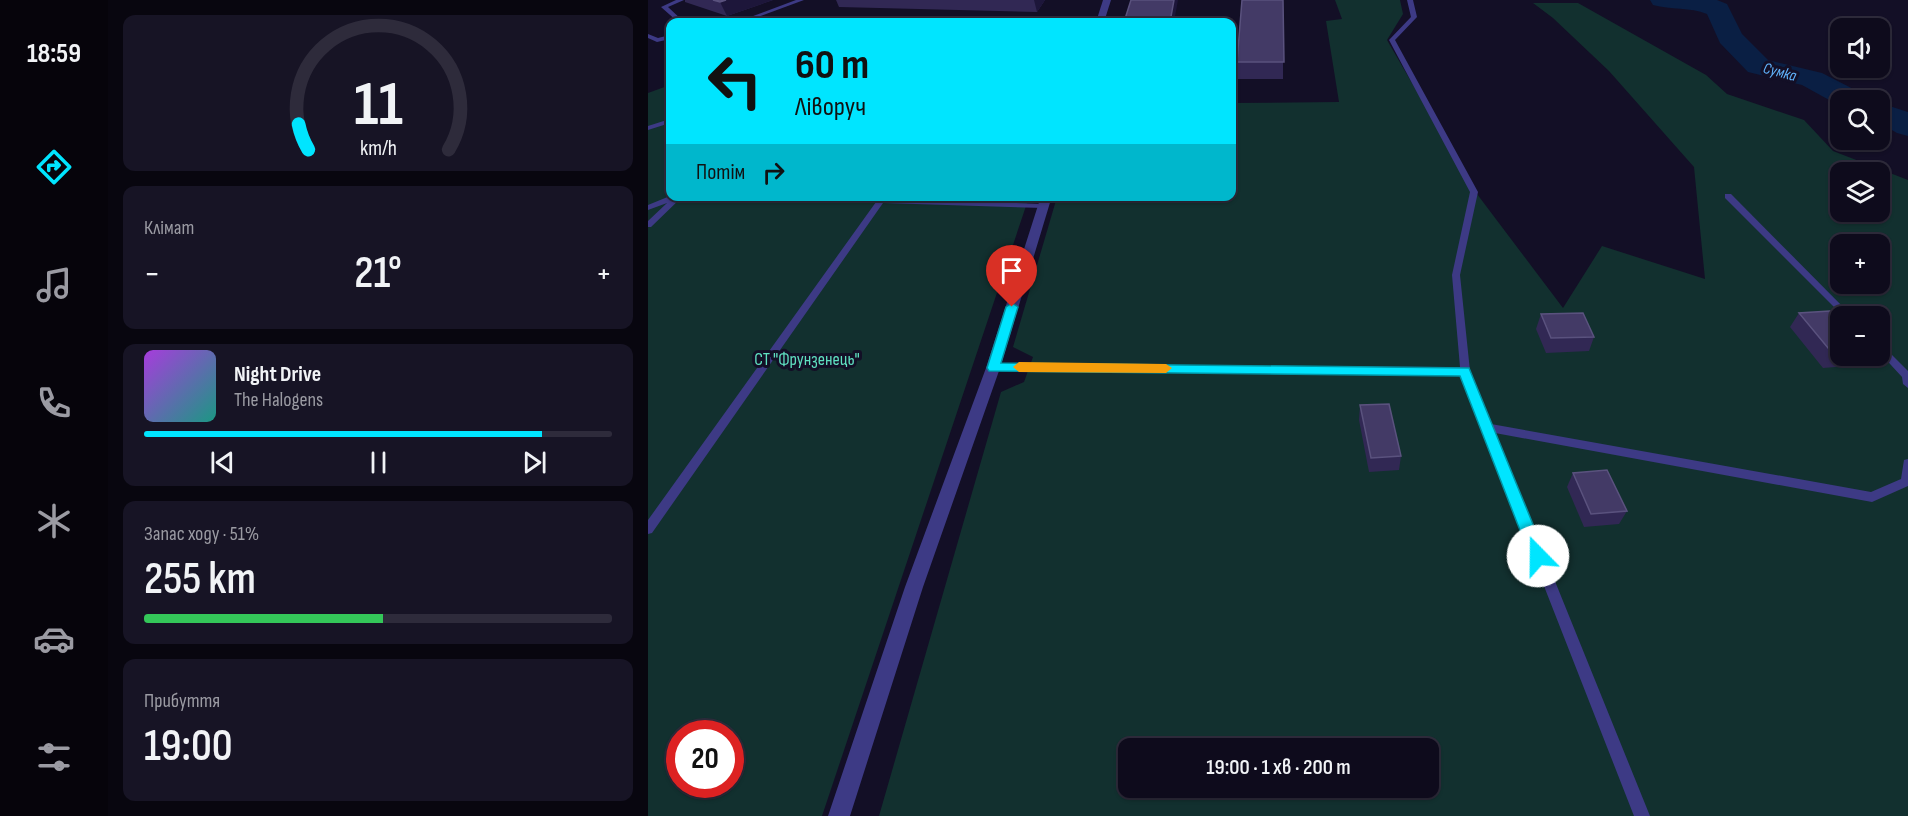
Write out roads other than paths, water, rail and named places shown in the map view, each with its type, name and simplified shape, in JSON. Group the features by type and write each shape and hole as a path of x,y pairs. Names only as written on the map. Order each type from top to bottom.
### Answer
{"street":[{"path":"1101,18 1107,0"},
{"path":"839,816 914,587 993,368 1045,201"}],"lane":[{"path":"676,18 663,7 681,0"},
{"path":"751,18 801,0"},
{"path":"1410,0 1414,17 1392,40 1474,192 1456,275 1465,372 1642,816"},
{"path":"648,36 657,40 666,39"},
{"path":"648,128 666,122"},
{"path":"1728,196 1838,306"},
{"path":"648,208 666,201"},
{"path":"648,225 672,201"},
{"path":"648,529 881,201"},
{"path":"1890,358 1907,376 1908,384"},
{"path":"993,368 1465,372"},
{"path":"1486,427 1872,496 1906,482 1908,463"}],"waterway":[{"name":"Сумка","path":"1662,0 1702,3 1718,9 1730,37 1758,66 1812,79 1833,90"},
{"name":"Сумка","path":"1890,116 1908,126"}],"park label":[{"name":"СТ \"Фрунзенець\"","path":"807,359"}]}
